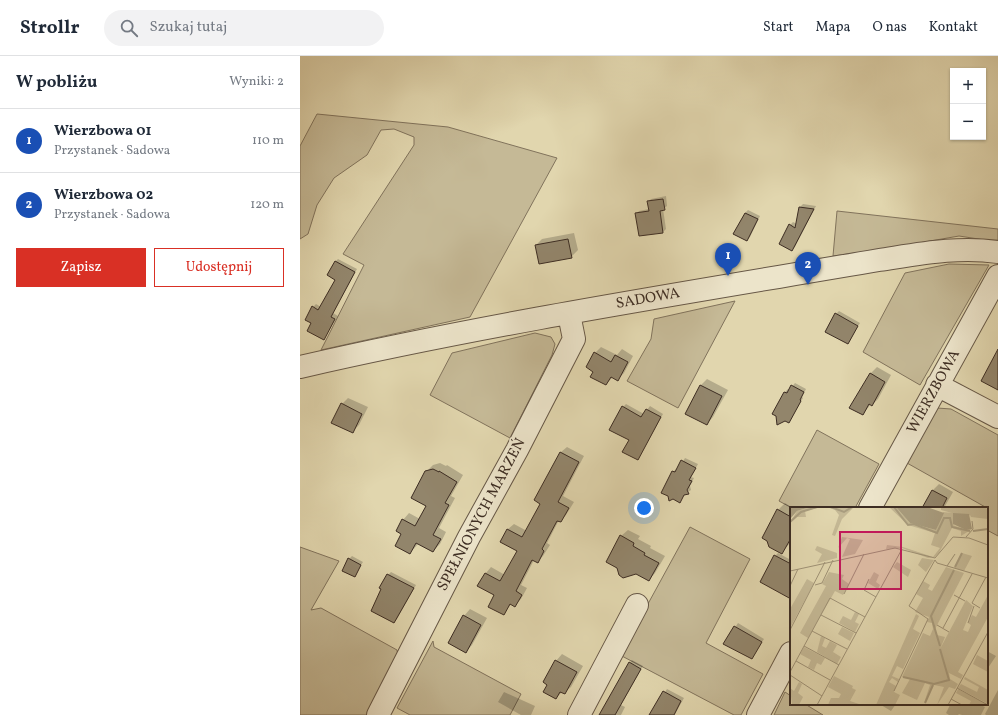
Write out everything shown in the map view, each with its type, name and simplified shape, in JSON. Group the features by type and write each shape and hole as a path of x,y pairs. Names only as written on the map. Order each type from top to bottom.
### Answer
{"street":[{"name":"SADOWA","path":"300,367 418,342 569,314 926,252 975,249 998,252"},
{"name":"WIERZBOWA","path":"871,507 998,276"},
{"name":"SPEŁNIONYCH MARZEŃ","path":"378,715 469,537 517,450 574,339 569,314"},
{"path":"937,385 998,417"},
{"path":"579,715 637,605"},
{"path":"758,715 790,655"}],"shaded area":[{"path":"317,114 448,127 557,158 470,317 321,350 364,265 343,254 414,145 414,137 394,129 381,130 367,155 334,178 317,205 308,234 300,239 300,146"},
{"path":"837,211 998,229 998,242 959,236 833,256"},
{"path":"949,264 989,265 920,385 863,352 905,273"},
{"path":"735,301 678,408 627,381 651,339 654,319"},
{"path":"535,333 551,337 555,344 552,355 510,438 430,395 452,353"},
{"path":"937,408 951,409 998,435 998,536 988,531 988,507 985,507 907,463"},
{"path":"817,430 879,464 856,507 790,507 779,501"},
{"path":"690,527 750,559 706,643 763,674 741,715 734,715 620,655"},
{"path":"300,547 339,561 311,610 321,608 397,650 398,656 367,715 300,715"},
{"path":"433,641 434,647 521,694 510,715 410,715 397,708"},
{"path":"785,692 790,695 790,705 807,705 823,715 774,715"}],"building":[{"path":"663,199 665,210 660,211 663,233 639,236 635,213 649,211 647,201"},
{"path":"799,207 814,209 792,251 779,244 789,224 795,228"},
{"path":"745,213 758,219 747,241 733,234"},
{"path":"568,239 572,258 539,264 535,245"},
{"path":"335,261 355,272 331,317 335,319 324,340 307,331 311,323 305,320 312,306 318,310 335,280 327,275"},
{"path":"835,313 858,326 848,344 825,332"},
{"path":"998,349 998,390 981,381"},
{"path":"594,352 611,362 615,355 628,362 618,381 611,377 606,385 590,377 593,372 586,367"},
{"path":"870,373 885,382 872,406 869,404 863,415 849,408"},
{"path":"700,385 722,396 707,425 685,414"},
{"path":"791,385 804,392 800,400 801,401 789,423 785,421 777,425 776,416 772,414 784,392 787,393"},
{"path":"341,403 362,414 353,433 331,423"},
{"path":"622,406 641,417 646,409 661,417 638,460 622,452 629,440 609,430"},
{"path":"560,452 579,462 558,502 569,508 561,522 557,521 542,549 544,551 538,563 532,560 516,591 522,595 515,607 510,604 504,615 488,607 494,595 477,586 485,573 500,581 517,551 500,542 507,529 522,537 540,504 534,500"},
{"path":"681,460 696,468 689,480 692,481 687,490 689,494 684,495 680,503 673,499 669,501 668,496 661,493 672,471 675,472"},
{"path":"433,469 457,482 445,503 449,505 433,535 441,539 433,552 416,543 410,554 395,546 401,534 396,531 402,519 415,526 426,506 411,498 425,471"},
{"path":"932,490 947,498 942,507 923,507"},
{"path":"777,509 790,516 790,540 782,554 769,547 767,541 762,538"},
{"path":"620,535 634,543 633,546 645,553 644,555 659,563 649,581 636,574 623,578 619,575 617,568 606,562"},
{"path":"774,555 790,563 790,598 760,582"},
{"path":"348,558 361,565 355,577 342,571"},
{"path":"387,574 414,588 394,623 371,611 381,589 379,588"},
{"path":"463,615 481,625 466,653 448,643"},
{"path":"734,626 762,642 752,659 723,644"},
{"path":"555,660 577,672 565,694 560,692 556,699 543,692 547,685 543,682"},
{"path":"629,662 641,669 615,715 599,715"},
{"path":"663,691 681,701 674,715 649,715"}],"place":[{"name":"Wierzbowa 01","path":"728,276"},
{"name":"Wierzbowa 02","path":"808,285"}]}
